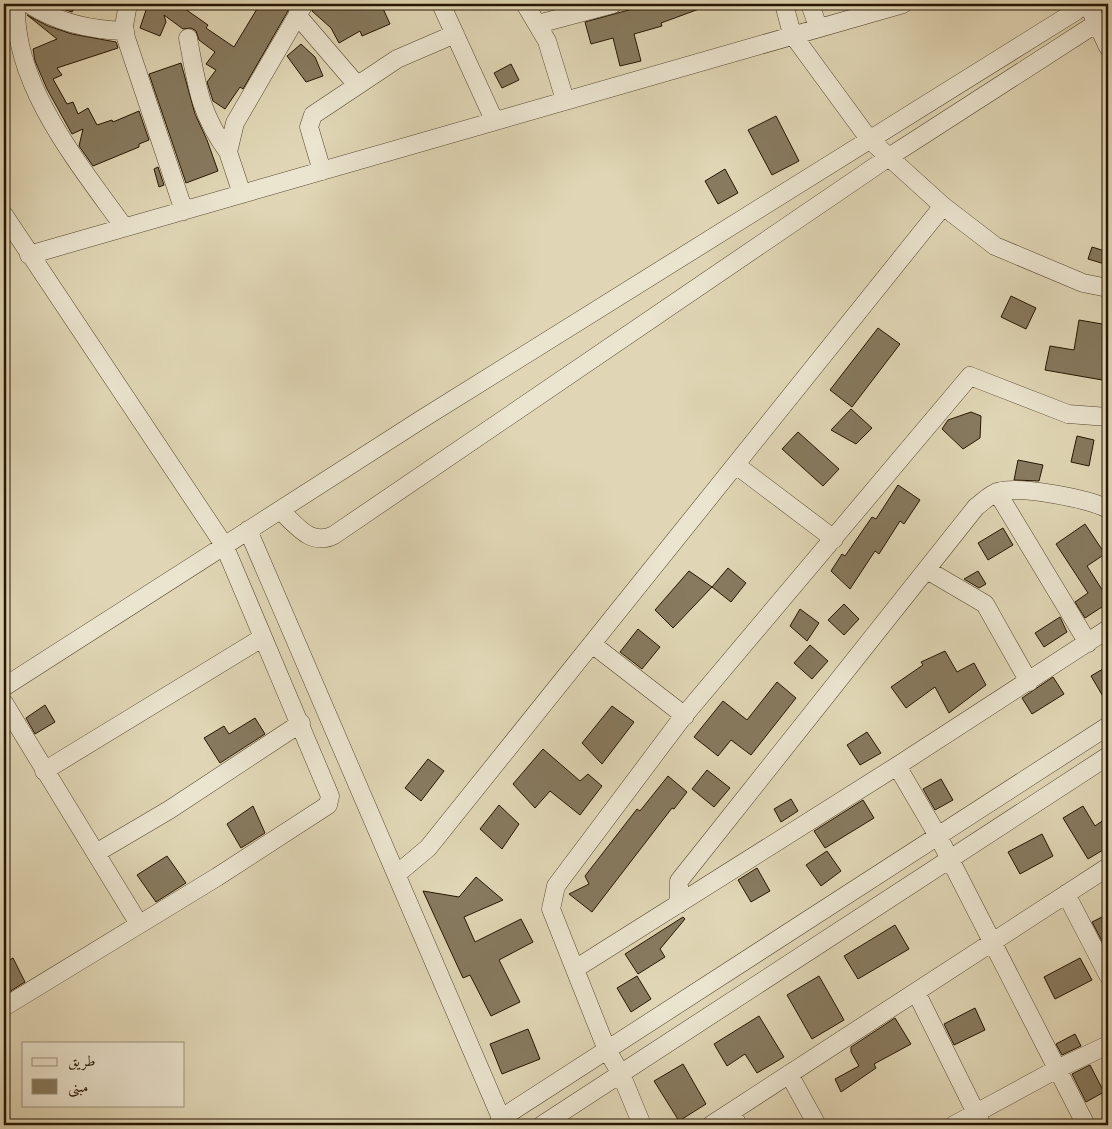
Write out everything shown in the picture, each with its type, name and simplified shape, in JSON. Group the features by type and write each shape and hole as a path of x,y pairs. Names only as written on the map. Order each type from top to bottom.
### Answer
{"street":[{"path":"16,4 9,27 40,99 76,159 124,228"},
{"path":"29,4 66,22 97,29 125,31"},
{"path":"128,4 125,31 184,210"},
{"path":"441,4 494,120"},
{"path":"525,4 538,24 554,60 565,100"},
{"path":"538,24 613,4"},
{"path":"784,4 792,34 869,138 943,206 995,246 1083,283 1108,288"},
{"path":"810,4 818,27"},
{"path":"30,255 792,34 903,4"},
{"path":"4,687 248,530 869,138 1076,12 1086,4 1108,46"},
{"path":"228,152 235,123 300,9 357,85"},
{"path":"280,510 312,538 322,540 334,535 889,157 1097,23"},
{"path":"322,171 309,132 311,118 397,59 455,34"},
{"path":"188,38 201,106 213,131 228,152 242,194"},
{"path":"397,874 428,848 943,206"},
{"path":"4,215 224,546 262,638 301,723 330,796 328,805 4,1007"},
{"path":"642,1125 621,1074 607,1050 551,909 556,886 684,716 970,376 1068,414 1108,418"},
{"path":"736,465 834,539"},
{"path":"679,904 679,881 976,507 997,492 1019,489 1100,505 1108,509"},
{"path":"997,492 1088,643"},
{"path":"248,530 502,1122 607,1050 1108,726"},
{"path":"927,570 985,604 1029,682"},
{"path":"575,969 1029,682 1108,629"},
{"path":"44,771 262,638"},
{"path":"592,644 684,716"},
{"path":"4,703 139,924"},
{"path":"96,853 169,810 301,723"},
{"path":"542,1125 1108,756"},
{"path":"897,766 938,836 1086,1125"},
{"path":"710,1125 735,1118 789,1074 1108,867"},
{"path":"1066,894 1108,975"},
{"path":"916,992 979,1119"},
{"path":"954,1125 979,1119 1057,1069 1108,1045"},
{"path":"789,1074 817,1125"}],"building":[{"path":"55,4 77,4 72,12 54,6"},
{"path":"148,4 178,4 208,25 206,28 234,47 260,4 292,4 243,89 240,87 225,109 213,101 207,82 216,70 206,64 215,52 199,40 196,31 191,28 183,29 164,15 166,22 160,36 140,28"},
{"path":"315,4 381,4 390,24 362,36 360,31 339,43 331,28 312,11"},
{"path":"635,4 710,5 661,23 662,26 634,34 641,61 620,66 613,38 591,44 585,22 636,8"},
{"path":"27,15 48,26 72,34 116,42 118,48 57,68 62,75 53,79 67,104 73,102 78,114 88,108 97,125 112,120 113,122 139,111 149,140 139,144 139,147 93,166 79,146 83,129 72,134 47,89 35,61 33,49 57,39"},
{"path":"301,44 315,57 323,76 306,82 287,56"},
{"path":"181,63 195,114 218,171 186,183 149,74"},
{"path":"511,64 519,80 502,88 494,73"},
{"path":"776,116 799,161 772,175 748,130"},
{"path":"158,167 164,185 159,187 154,169"},
{"path":"725,169 738,193 718,204 705,181"},
{"path":"1092,247 1108,252 1108,265 1088,259"},
{"path":"1011,296 1036,308 1026,329 1001,317"},
{"path":"1079,320 1108,325 1106,361 1108,361 1108,381 1045,370 1050,346 1074,350"},
{"path":"878,328 900,344 852,407 830,390"},
{"path":"851,409 872,428 856,444 831,430"},
{"path":"971,412 981,416 980,438 963,449 942,429 948,420"},
{"path":"798,432 839,469 823,486 782,449"},
{"path":"1077,436 1094,440 1089,466 1071,462"},
{"path":"1018,460 1043,465 1039,481 1014,480"},
{"path":"898,485 920,500 904,524 900,521 879,554 875,551 850,589 831,571 842,554 845,556 872,517 876,519"},
{"path":"1085,524 1105,554 1087,566 1108,599 1108,603 1085,618 1075,602 1088,593 1056,544"},
{"path":"1003,528 1013,545 988,560 978,543"},
{"path":"728,568 746,583 731,602 712,587"},
{"path":"689,571 712,587 673,628 655,610"},
{"path":"978,571 986,584 979,588 964,579"},
{"path":"844,604 859,619 844,635 828,620"},
{"path":"800,609 819,623 807,641 790,626"},
{"path":"1060,617 1067,632 1044,647 1035,633"},
{"path":"638,629 660,647 642,669 620,652"},
{"path":"810,645 828,661 812,679 794,663"},
{"path":"945,651 957,672 974,663 986,685 949,713 935,687 906,708 891,687 923,665 921,662"},
{"path":"1108,666 1108,705 1091,676"},
{"path":"1053,677 1064,694 1032,714 1022,698"},
{"path":"777,682 796,698 751,755 731,740 718,756 694,737 723,701 747,720"},
{"path":"45,705 55,722 35,734 26,718"},
{"path":"612,706 634,722 602,764 582,743"},
{"path":"255,718 265,734 220,763 204,738 224,726 229,734"},
{"path":"867,732 881,753 860,765 847,745"},
{"path":"543,749 580,781 588,774 602,786 580,815 550,791 535,808 513,784"},
{"path":"428,759 444,771 421,801 405,788"},
{"path":"707,770 730,788 714,807 692,789"},
{"path":"668,776 687,792 674,809 672,808 592,912 569,894 589,884 585,876 637,809 640,811"},
{"path":"941,779 953,800 935,810 923,789"},
{"path":"791,799 798,811 781,822 774,809"},
{"path":"863,800 874,818 825,848 814,831"},
{"path":"499,805 519,824 502,849 480,829"},
{"path":"253,806 265,833 241,848 227,824"},
{"path":"1083,806 1095,826 1108,817 1108,847 1088,859 1063,818"},
{"path":"1042,834 1053,856 1020,874 1008,852"},
{"path":"827,851 841,871 821,886 806,865"},
{"path":"167,856 186,883 156,902 137,875"},
{"path":"757,868 770,891 751,902 738,880"},
{"path":"476,877 503,900 464,917 475,942 521,919 533,942 499,960 520,1002 491,1016 470,975 463,978 423,891 459,897"},
{"path":"1108,914 1108,938 1102,941 1092,922"},
{"path":"683,917 685,919 660,949 665,957 638,974 625,954"},
{"path":"895,925 909,949 858,979 844,956"},
{"path":"13,958 25,982 4,995 4,963"},
{"path":"1080,958 1092,980 1055,999 1044,977"},
{"path":"637,976 651,999 631,1012 617,988"},
{"path":"819,976 844,1020 812,1039 787,995"},
{"path":"975,1008 985,1030 954,1045 944,1024"},
{"path":"759,1016 784,1057 757,1073 745,1054 727,1066 714,1044"},
{"path":"895,1018 911,1044 874,1064 876,1068 841,1092 835,1079 859,1066 851,1052 851,1047"},
{"path":"528,1029 540,1059 502,1074 490,1044"},
{"path":"1075,1034 1081,1046 1062,1055 1056,1044"},
{"path":"683,1064 706,1104 679,1121 654,1081"},
{"path":"1090,1065 1104,1092 1086,1102 1072,1074"}]}
